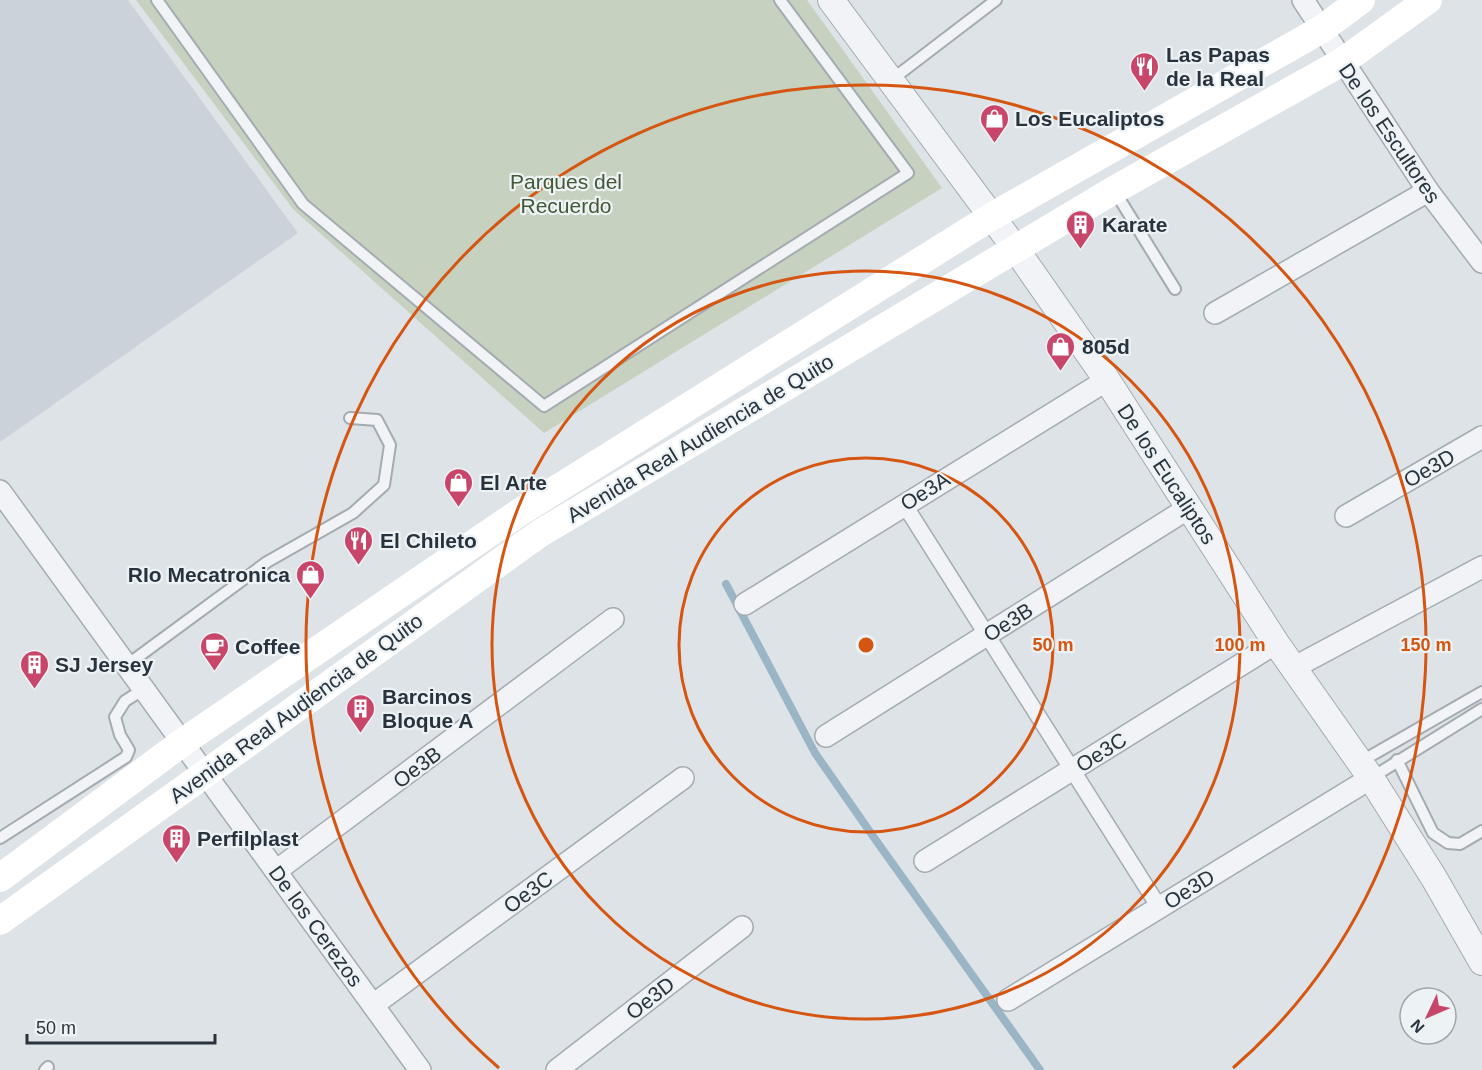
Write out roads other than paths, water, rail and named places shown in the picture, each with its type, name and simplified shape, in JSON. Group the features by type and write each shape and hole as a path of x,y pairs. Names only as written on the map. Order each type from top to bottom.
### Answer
{"main road":[{"name":"Avenida Real Audiencia de Quito","path":"0,878 183,742 520,512 991,217 1322,29 1360,0"},
{"name":"Avenida Real Audiencia de Quito","path":"0,921 539,534 1114,190 1342,62 1428,0"}],"street":[{"name":"De los Eucaliptos","path":"831,0 1016,248 1107,380 1276,643 1365,770 1434,878 1482,962"},
{"name":"De los Escultores","path":"1303,0 1428,191 1481,260"},
{"path":"1215,313 1428,191"},
{"name":"Oe3A","path":"745,604 1107,380"},
{"name":"Oe3D","path":"1346,516 1482,437"},
{"name":"De los Cerezos","path":"0,492 420,1070"},
{"path":"904,504 1071,771 1160,907"},
{"name":"Oe3B","path":"826,736 1190,507"},
{"path":"1293,668 1482,567"},
{"name":"Oe3B","path":"276,871 613,619"},
{"name":"Oe3C","path":"925,861 1276,643"},
{"name":"Oe3D","path":"1008,1000 1160,907 1365,770"},
{"name":"Oe3C","path":"373,1005 683,778"},
{"name":"Oe3D","path":"557,1070 742,927"}],"lane":[{"path":"157,0 303,204 544,406 908,173 780,0"},
{"path":"890,81 996,0"},
{"path":"1114,190 1175,289"},
{"path":"127,665 267,562 353,513 384,485 390,445 377,420 350,418"},
{"path":"0,838 126,757 129,750 120,735 115,717 125,701 144,689"},
{"path":"1365,770 1482,692"},
{"path":"1365,770 1397,760 1482,709"},
{"path":"1397,760 1433,833 1448,843 1460,844 1482,831"}],"waterway":[{"path":"726,584 815,753 1040,1070"}],"place":[{"name":"Las Papas de la Real","path":"1145,92"},
{"name":"Los Eucaliptos","path":"994,144"},
{"name":"Karate","path":"1081,250"},
{"name":"805d","path":"1061,372"},
{"name":"El Arte","path":"459,508"},
{"name":"El Chileto","path":"359,566"},
{"name":"RIo Mecatronica","path":"311,600"},
{"name":"Coffee","path":"214,672"},
{"name":"SJ Jersey","path":"34,690"},
{"name":"Barcinos Bloque A","path":"361,734"},
{"name":"Perfilplast","path":"176,864"}],"park label":[{"name":"Parques del Recuerdo","path":"566,193"}]}
